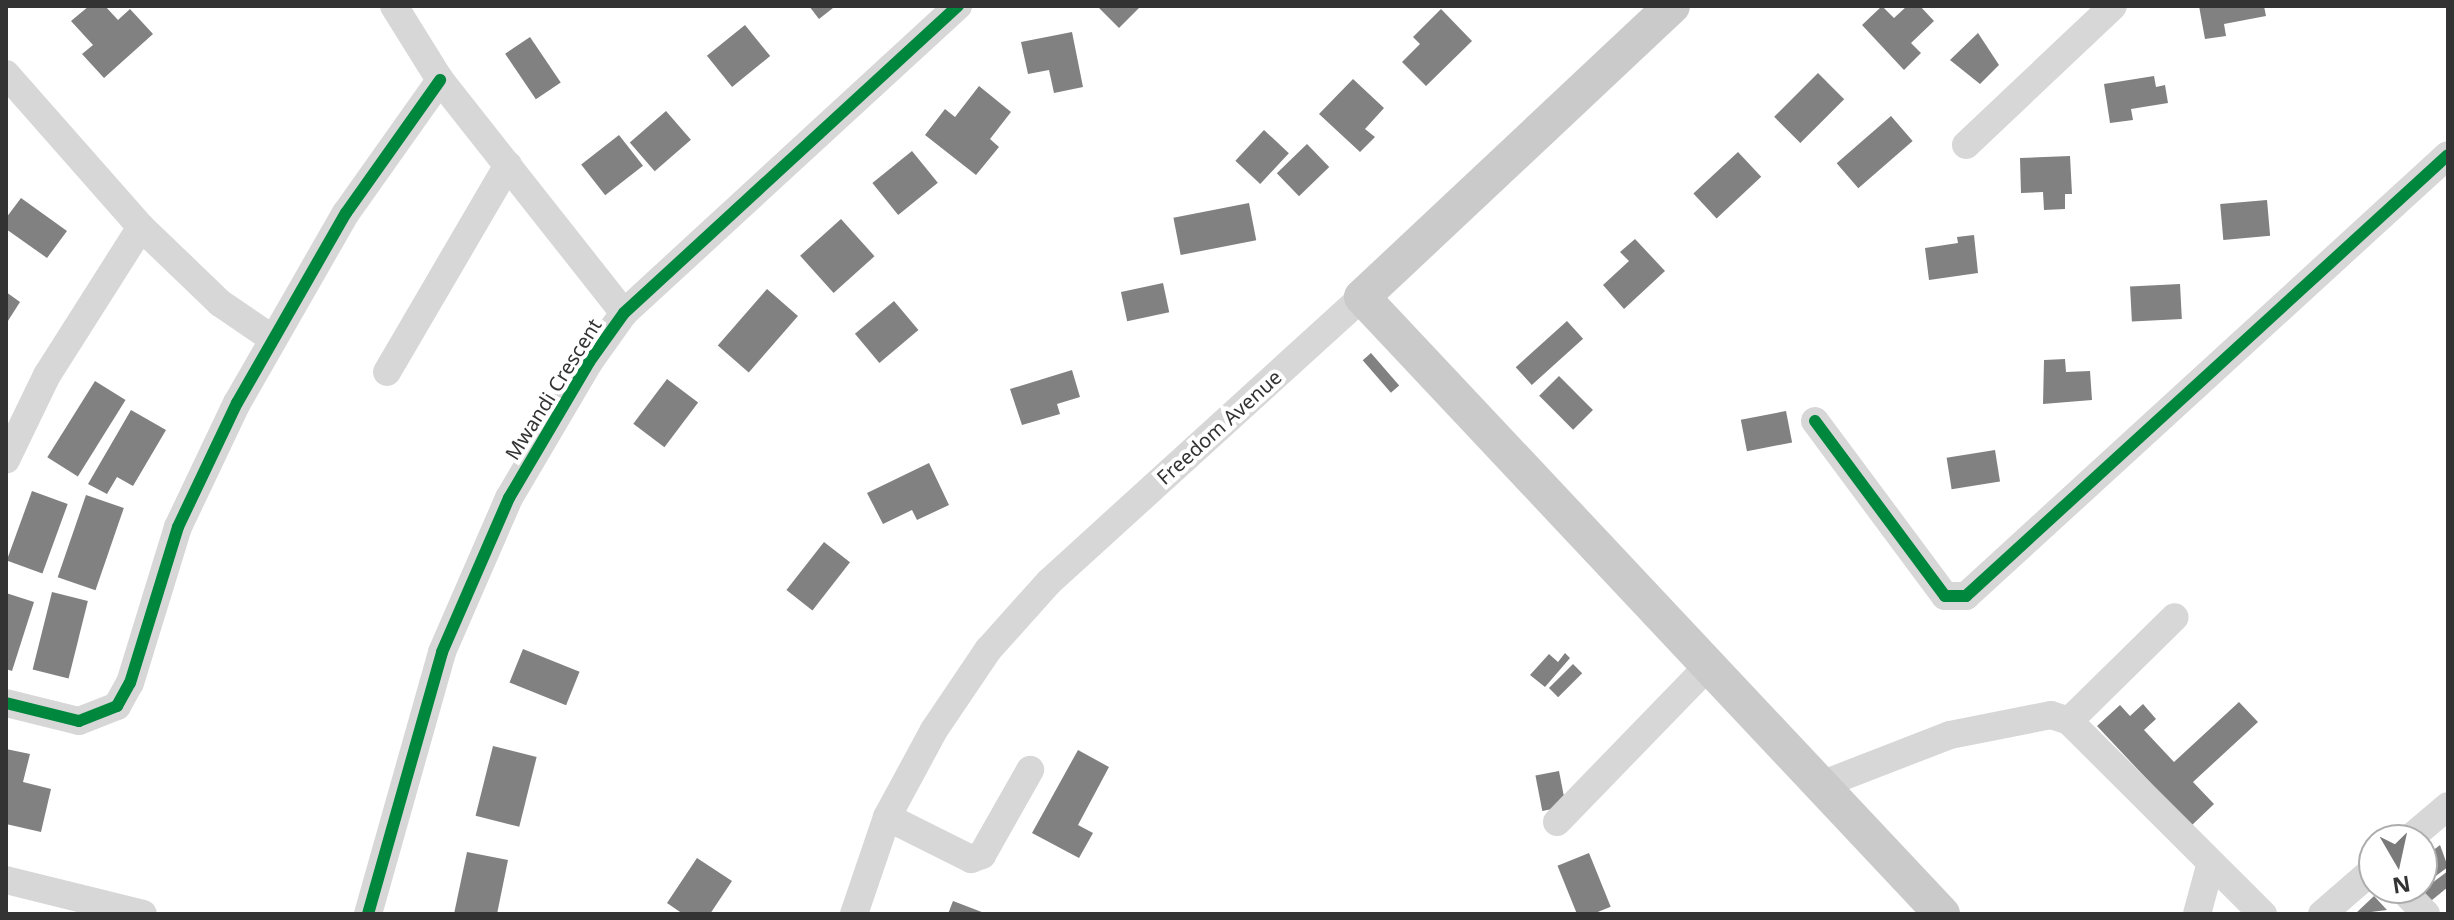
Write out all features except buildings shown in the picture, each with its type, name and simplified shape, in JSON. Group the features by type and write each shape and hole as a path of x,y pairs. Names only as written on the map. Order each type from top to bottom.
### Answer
{"main road":[{"name":"Freedom Avenue","path":"1362,297 1672,6"},
{"path":"1362,297 1942,914"}],"street":[{"path":"394,6 440,80 624,313"},
{"name":"Mwandi Crescent","path":"368,914 442,652 509,498 589,362 624,313 958,6"},
{"path":"1966,145 2113,6"},
{"path":"6,74 141,227 220,303 273,339"},
{"path":"6,703 79,721 117,706 130,683 178,527 273,339 346,213 440,80"},
{"path":"1815,421 1945,596 1966,596 2448,155"},
{"path":"387,372 508,165"},
{"path":"6,460 47,375 141,227"},
{"name":"Freedom Avenue","path":"854,914 887,817 934,730 988,650 1049,582 1362,297"},
{"path":"2069,721 2175,617"},
{"path":"1557,822 1708,666"},
{"path":"1821,785 1991,724 2051,715 2069,721 2210,866 2263,914"},
{"path":"887,817 971,859 982,855 1030,770"},
{"path":"2427,824 2448,806"},
{"path":"2197,914 2210,866"},
{"path":"6,880 143,914"},
{"path":"2322,914 2358,883"}],"cycle path":[{"path":"368,914 442,652 509,498 589,362 624,313 958,6"},
{"path":"6,703 79,721 117,706 130,683 178,527 237,403 346,213 440,80"},
{"path":"1815,421 1945,596 1966,596 2448,155"}]}
